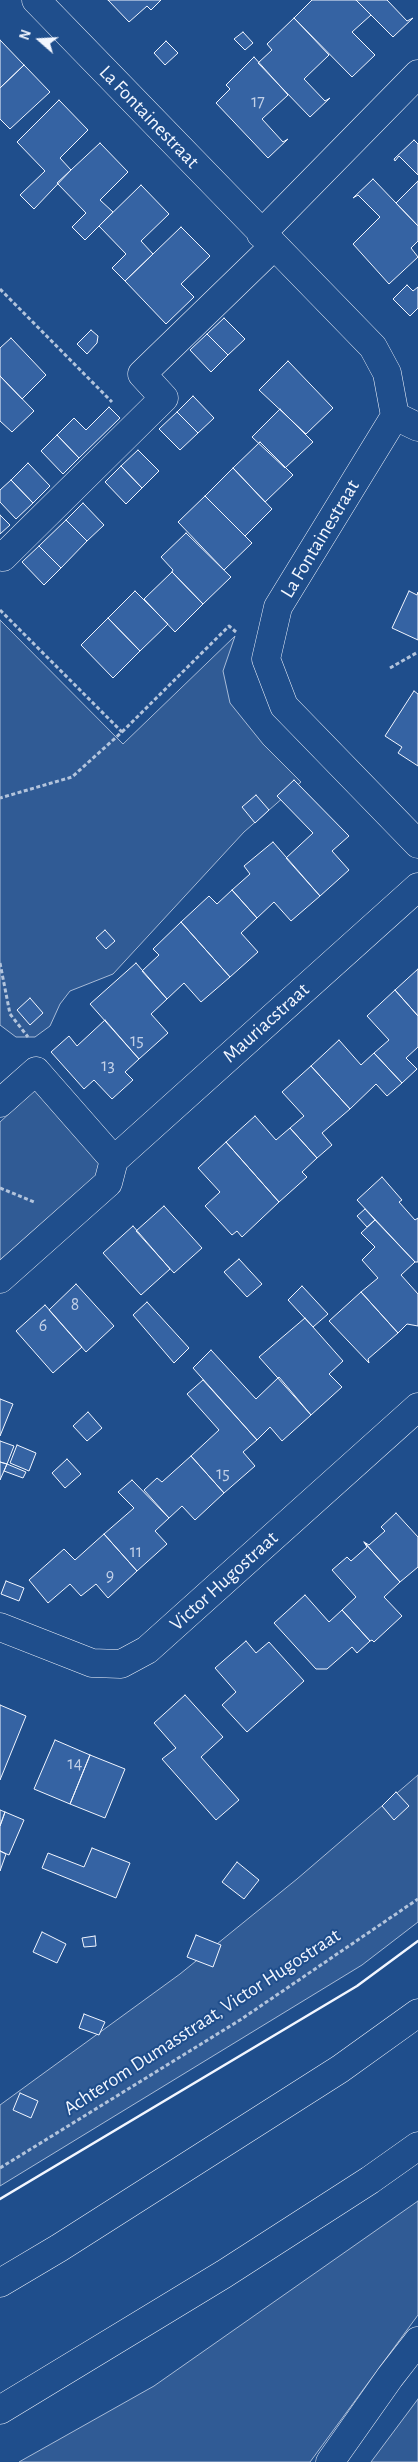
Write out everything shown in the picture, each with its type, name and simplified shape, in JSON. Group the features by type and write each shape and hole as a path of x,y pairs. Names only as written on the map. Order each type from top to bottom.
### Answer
{"main road":[{"name":"La Fontainestraat","path":"36,0 373,347 387,373 406,421 278,607 266,659"},
{"path":"2,558 164,398 142,374 418,74"},
{"path":"266,659 284,706 418,844"},
{"name":"Mauriacstraat","path":"114,1160 418,887"},
{"path":"0,1102 36,1071 114,1160 108,1183 0,1279"},
{"name":"Victor Hugostraat","path":"0,1627 92,1663 121,1664 147,1650 418,1407"},
{"path":"0,2283 67,2243 340,2069 418,2013"},
{"path":"0,2410 224,2274 370,2180 418,2146"},
{"path":"330,2462 418,2341"}],"path":[{"path":"0,290 136,427"},
{"path":"0,610 122,732"},
{"path":"0,798 72,777 122,732 229,626 266,659"},
{"path":"390,668 418,652"},
{"path":"0,962 10,1014 46,1059 36,1071"},
{"name":"Achterom Dumasstraat, Victor Hugostraat","path":"0,2168 240,2020 418,1899"}],"shaded area":[{"path":"0,620 123,744 235,636 223,671 230,703 263,744 301,782 244,832 113,974 70,991 60,1004 50,1026 35,1037 16,1037 0,1025"},
{"path":"36,1089 105,1170 0,1262 0,1122"},
{"path":"418,1775 418,1922 362,1965 0,2186 0,2105 180,1974 297,1879"},
{"path":"418,2201 418,2315 310,2462 19,2462 154,2386"},
{"path":"418,2399 418,2462 371,2462"}],"building":[{"path":"108,0 161,0 151,10 147,6 129,22"},
{"path":"312,0 356,0 371,15 352,32 375,55 352,77 294,18"},
{"path":"356,0 387,0 407,21 413,18 393,37"},
{"path":"294,18 329,55 304,79 325,101 330,98 310,117 258,63 272,50 267,44"},
{"path":"243,32 253,43 245,50 234,39"},
{"path":"0,40 24,65 0,88"},
{"path":"166,41 178,53 165,65 154,53"},
{"path":"254,57 288,95 262,119 283,142 288,139 268,158 216,103 230,89 226,85"},
{"path":"24,65 50,92 10,129 0,119 0,88"},
{"path":"59,100 88,130 60,158 71,170 34,209 20,195 45,171 17,142"},
{"path":"414,140 418,144 418,175 399,156 395,161 394,159"},
{"path":"100,143 128,172 100,200 113,212 85,240 72,227 86,213 57,183"},
{"path":"373,179 418,226 418,241 411,248 418,257 389,284 353,244 380,217 358,195 353,198"},
{"path":"418,181 418,226 396,203"},
{"path":"141,185 169,214 141,241 153,254 125,281 112,268 126,254 99,226"},
{"path":"181,227 210,256 181,284 194,297 166,324 125,281"},
{"path":"407,285 413,291 418,287 418,308 410,316 393,299"},
{"path":"224,318 245,339 228,355 207,334"},
{"path":"91,330 98,336 97,343 87,354 77,344"},
{"path":"207,334 228,355 211,372 190,350"},
{"path":"11,338 46,375 22,399 0,376 0,348"},
{"path":"288,361 333,408 306,434 259,390"},
{"path":"0,376 34,411 12,432 0,421"},
{"path":"193,396 214,418 198,433 177,412"},
{"path":"109,407 120,418 79,458 57,435 74,418 86,430"},
{"path":"280,409 313,442 285,468 252,437"},
{"path":"177,412 198,433 180,450 159,429"},
{"path":"57,435 79,458 63,474 41,451"},
{"path":"260,442 293,475 265,502 233,468"},
{"path":"138,450 159,471 142,488 121,466"},
{"path":"28,463 50,486 33,503 11,480"},
{"path":"121,466 142,488 126,504 105,482"},
{"path":"233,468 272,509 245,536 205,496"},
{"path":"11,480 33,503 16,519 0,502 0,490"},
{"path":"205,496 252,543 224,570 178,522"},
{"path":"83,503 104,525 87,541 66,520"},
{"path":"0,515 10,525 0,534"},
{"path":"66,520 87,541 61,568 39,546"},
{"path":"186,533 231,577 203,604 172,572 173,570 161,557"},
{"path":"39,546 61,568 44,585 22,562"},
{"path":"172,572 203,604 175,632 144,599"},
{"path":"135,591 168,624 140,651 108,618"},
{"path":"409,591 417,595 418,592 418,640 392,628"},
{"path":"108,618 140,651 113,678 81,645"},
{"path":"414,691 418,694 418,766 398,753 402,747 385,736"},
{"path":"294,780 349,836 332,851 349,870 320,896 286,858 313,833 277,796"},
{"path":"256,795 269,810 255,823 242,807"},
{"path":"273,842 320,896 291,921 274,902 257,918 232,890 250,874 244,866"},
{"path":"232,890 257,918 241,933 258,952 230,977 181,922 209,896 217,904"},
{"path":"181,922 230,977 201,1002 184,983 167,999 142,971 159,955 153,949"},
{"path":"105,930 115,941 106,949 96,938"},
{"path":"136,963 167,999 151,1014 168,1033 139,1059 90,1004"},
{"path":"418,969 418,1016 395,990"},
{"path":"395,990 418,1016 418,1047 406,1058 417,1069 402,1083 374,1053 389,1040 367,1016"},
{"path":"30,998 43,1013 30,1025 17,1010"},
{"path":"105,1020 139,1059 125,1072 133,1080 112,1099 94,1080 84,1089 51,1052 69,1036 77,1046"},
{"path":"339,1040 361,1065 374,1053 402,1083 387,1096 376,1084 350,1109 311,1066"},
{"path":"311,1066 350,1109 322,1133 332,1145 317,1158 290,1128 304,1116 282,1092"},
{"path":"255,1116 276,1140 290,1128 317,1158 302,1172 307,1177 279,1202 226,1142"},
{"path":"226,1142 279,1202 242,1237 237,1231 232,1235 205,1206 220,1192 198,1168"},
{"path":"382,1177 402,1200 399,1202 415,1220 418,1218 418,1262 415,1262 357,1200"},
{"path":"164,1206 202,1248 174,1273 136,1231"},
{"path":"365,1209 375,1220 367,1227 357,1216"},
{"path":"375,1220 415,1262 401,1275 418,1294 418,1326 407,1324 398,1333 361,1292 378,1278 362,1260 375,1247 361,1233"},
{"path":"133,1226 170,1269 141,1295 103,1253"},
{"path":"239,1259 262,1284 247,1297 224,1272"},
{"path":"76,1284 114,1326 86,1352 49,1310"},
{"path":"302,1286 328,1314 313,1327 288,1300"},
{"path":"361,1292 398,1333 368,1359 369,1363 329,1321"},
{"path":"147,1302 189,1348 174,1363 133,1315"},
{"path":"45,1305 82,1347 53,1373 16,1331"},
{"path":"305,1318 343,1361 329,1374 342,1387 311,1415 259,1357"},
{"path":"211,1350 256,1399 279,1377 311,1415 282,1441 270,1427 257,1440 193,1368"},
{"path":"203,1380 257,1440 243,1452 255,1466 224,1493 191,1456 219,1430 187,1394"},
{"path":"0,1399 13,1404 0,1436"},
{"path":"88,1412 102,1428 87,1441 73,1426"},
{"path":"0,1441 14,1446 7,1464 0,1462"},
{"path":"17,1445 36,1453 29,1471 10,1463"},
{"path":"191,1456 224,1493 195,1520 182,1506 169,1518 144,1490 157,1478 162,1482"},
{"path":"67,1459 81,1474 65,1488 52,1473"},
{"path":"0,1462 7,1464 0,1480"},
{"path":"7,1464 26,1472 23,1478 4,1471"},
{"path":"132,1480 169,1518 155,1531 167,1544 137,1571 104,1534 134,1508 118,1492"},
{"path":"396,1513 418,1537 418,1567 400,1582 364,1542 369,1545 385,1531 381,1527"},
{"path":"104,1534 137,1571 108,1598 96,1584 81,1596 70,1584 48,1603 29,1580 64,1549 75,1560"},
{"path":"364,1542 400,1582 384,1597 402,1616 374,1642 370,1641 342,1610 356,1597 332,1570 347,1557 351,1561 367,1547"},
{"path":"6,1581 24,1588 19,1601 1,1594"},
{"path":"305,1595 329,1622 342,1610 370,1641 357,1653 352,1647 327,1669 316,1669 274,1623"},
{"path":"246,1641 256,1653 269,1642 304,1681 247,1732 222,1705 236,1692 215,1668"},
{"path":"185,1695 223,1737 201,1757 239,1800 216,1820 162,1759 176,1748 154,1723"},
{"path":"0,1705 26,1716 0,1780"},
{"path":"55,1740 90,1755 70,1804 34,1789"},
{"path":"90,1755 125,1769 105,1818 70,1804"},
{"path":"396,1792 409,1806 394,1820 382,1806"},
{"path":"0,1810 5,1812 0,1826"},
{"path":"5,1812 24,1820 9,1855 0,1851 0,1826"},
{"path":"92,1848 130,1863 116,1898 42,1868 48,1853 84,1867"},
{"path":"0,1851 6,1854 0,1871"},
{"path":"237,1862 259,1880 244,1899 222,1882"},
{"path":"42,1932 66,1944 57,1963 33,1952"},
{"path":"196,1935 221,1945 213,1967 187,1957"},
{"path":"95,1936 96,1946 84,1947 82,1938"},
{"path":"84,2014 105,2022 99,2035 79,2028"},
{"path":"20,2093 38,2101 31,2118 13,2110"}],"wall":[{"path":"0,2199 357,1986 418,1941"}]}
